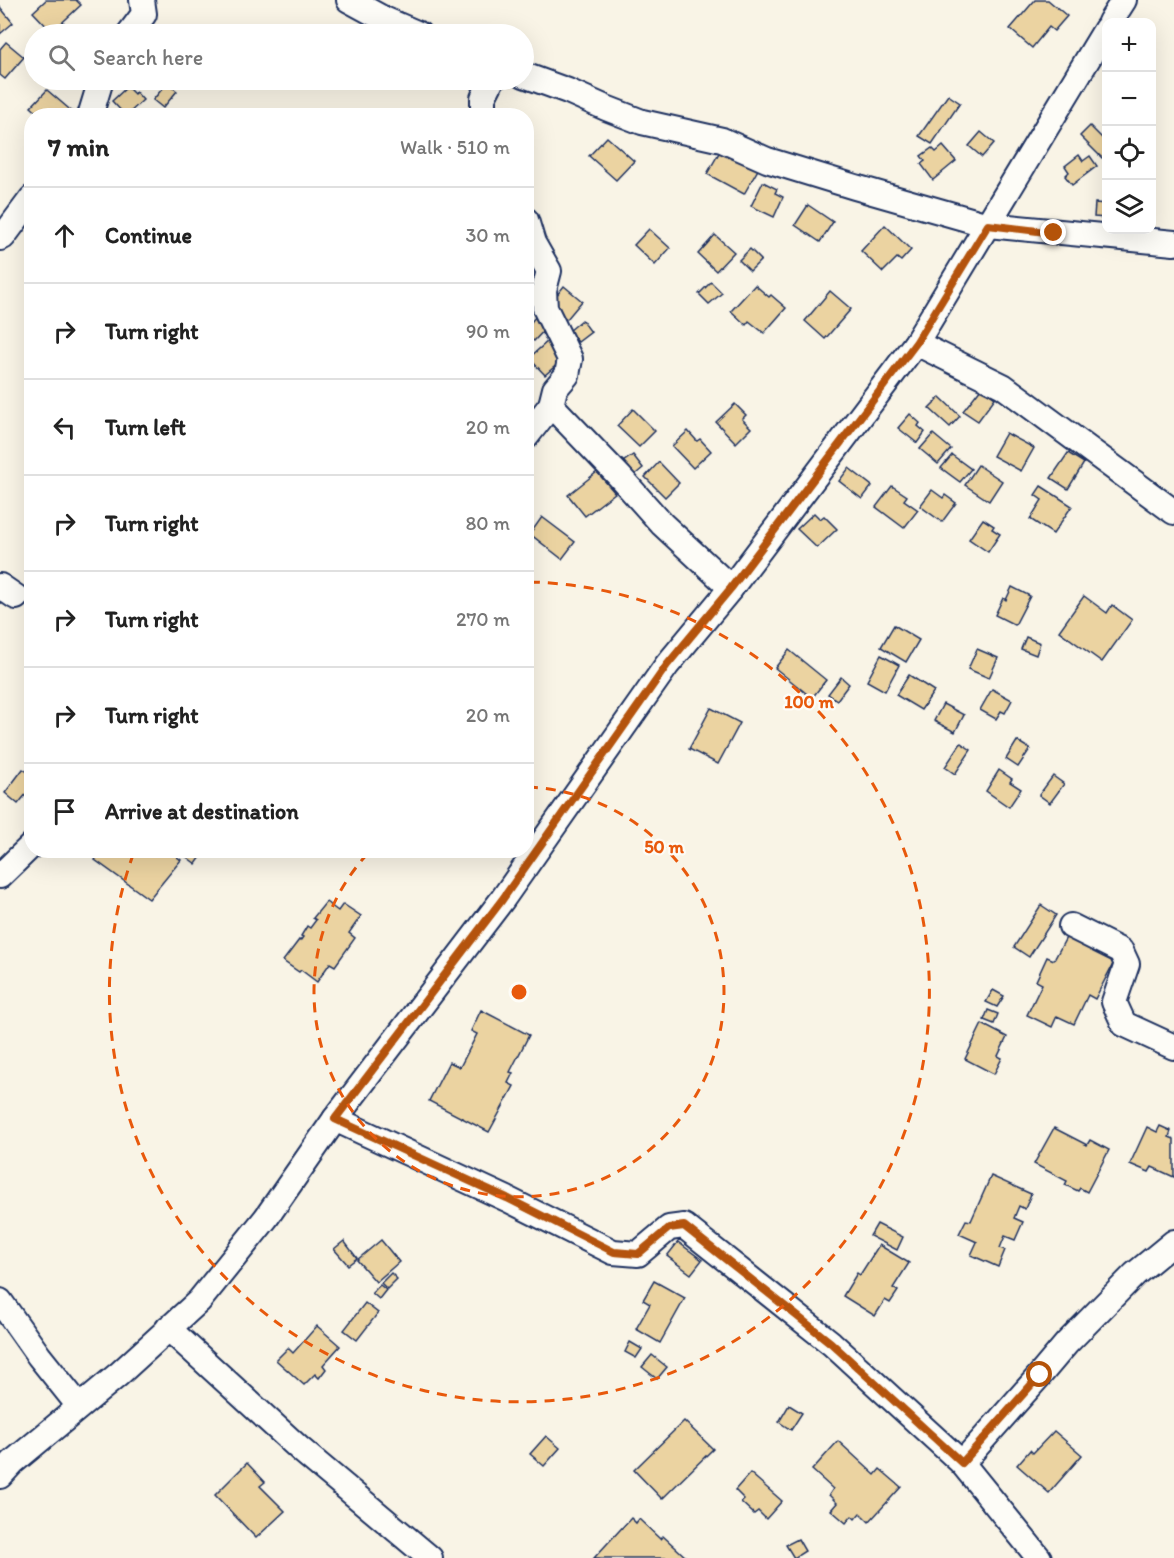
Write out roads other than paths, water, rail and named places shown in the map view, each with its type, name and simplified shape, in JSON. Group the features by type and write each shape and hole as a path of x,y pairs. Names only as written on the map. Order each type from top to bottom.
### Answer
{"street":[{"path":"136,24 144,14 142,0"},
{"path":"349,0 398,24"},
{"path":"1113,18 1124,0"},
{"path":"534,854 667,665 731,588 916,343 1102,37"},
{"path":"534,79 642,122 722,140 767,160 988,225 1174,243"},
{"path":"92,108 98,90"},
{"path":"483,108 483,98 487,90"},
{"path":"0,238 24,209"},
{"path":"534,245 549,271 544,290 545,308 570,359 567,375 555,389 550,405 534,426"},
{"path":"916,343 1003,386 1174,512"},
{"path":"550,405 662,524 731,588"},
{"path":"0,876 24,853"},
{"path":"0,1476 119,1374 199,1300 266,1218 335,1119 531,858"},
{"path":"1071,926 1121,951 1127,964 1114,1002 1124,1024 1174,1047"},
{"path":"335,1119 507,1198 614,1252 638,1254 669,1228 684,1226 831,1343 962,1463 1039,1558"},
{"path":"962,1463 1067,1342 1135,1274 1174,1242"},
{"path":"0,1301 39,1356 79,1406"},
{"path":"168,1328 300,1449 430,1558"}]}
